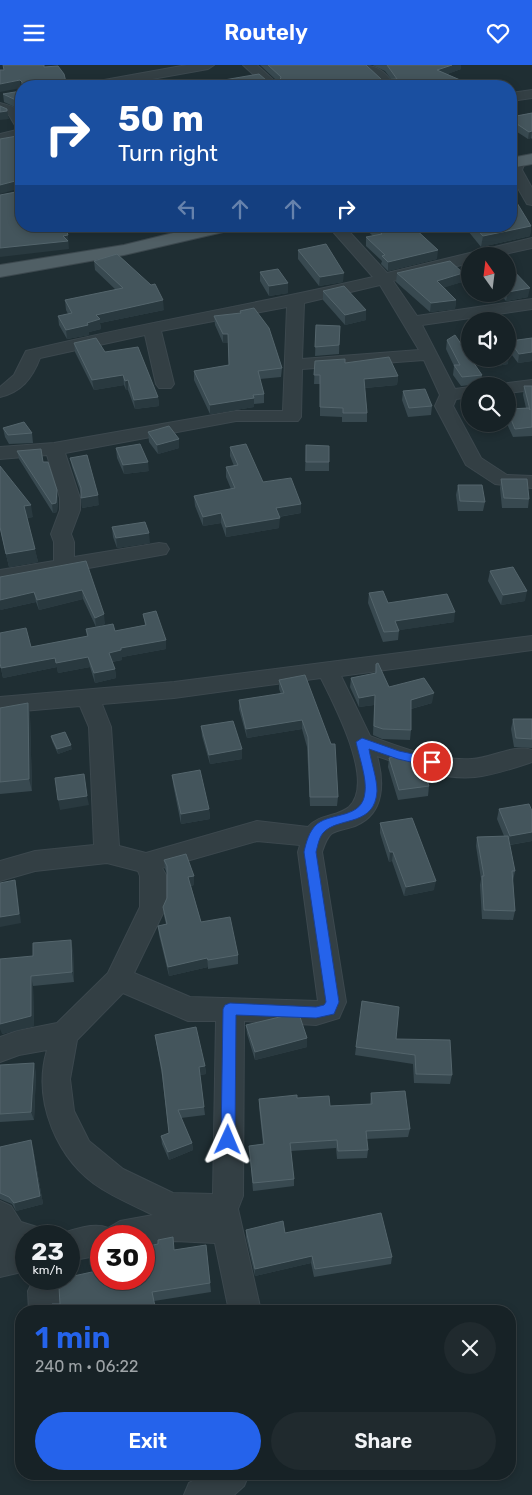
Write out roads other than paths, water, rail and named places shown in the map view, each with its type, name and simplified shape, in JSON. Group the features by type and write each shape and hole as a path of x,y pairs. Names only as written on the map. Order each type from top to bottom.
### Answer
{"main road":[{"path":"0,271 115,251 198,232"}],"street":[{"path":"127,80 208,65"},
{"path":"249,65 267,80"},
{"path":"365,65 385,80"},
{"path":"517,96 532,94"},
{"path":"2,100 15,114"},
{"path":"0,138 15,134"},
{"path":"517,175 532,201"},
{"path":"340,232 386,280 430,353 449,395 444,406 473,461 502,480 532,482"},
{"path":"515,247 532,243"},
{"path":"0,392 6,391 19,381 28,369 32,355 152,328 296,300 386,280 461,260"},
{"path":"0,453 54,449 236,416 292,417 296,300"},
{"path":"411,321 532,304"},
{"path":"152,328 165,384"},
{"path":"293,365 430,353"},
{"path":"516,387 532,385"},
{"path":"449,395 461,393"},
{"path":"54,449 70,498 70,510 61,534 64,541 64,566"},
{"path":"0,577 159,549"},
{"path":"1,700 174,690 532,643"},
{"path":"119,979 188,1009 316,1013 329,1010 332,1002 310,852 314,837 321,827 356,815 366,807 371,792 362,742 327,669"},
{"path":"87,696 100,727 107,853"},
{"path":"362,742 398,755 462,768 475,768 524,756"},
{"path":"0,871 35,861 107,853 146,863 257,831 314,837"},
{"path":"146,863 152,875 153,907 126,959 119,979 65,1034 59,1056 56,1079 60,1112 79,1151 112,1179 171,1208 225,1219"},
{"path":"230,1009 228,1196 225,1219 244,1305"},
{"path":"0,1050 17,1043 65,1034"},
{"path":"0,1216 12,1236 15,1236"},
{"path":"155,1230 225,1219"},
{"path":"0,1262 15,1259"},
{"path":"45,1290 45,1305"},
{"path":"201,1495 211,1492 225,1480"}]}
